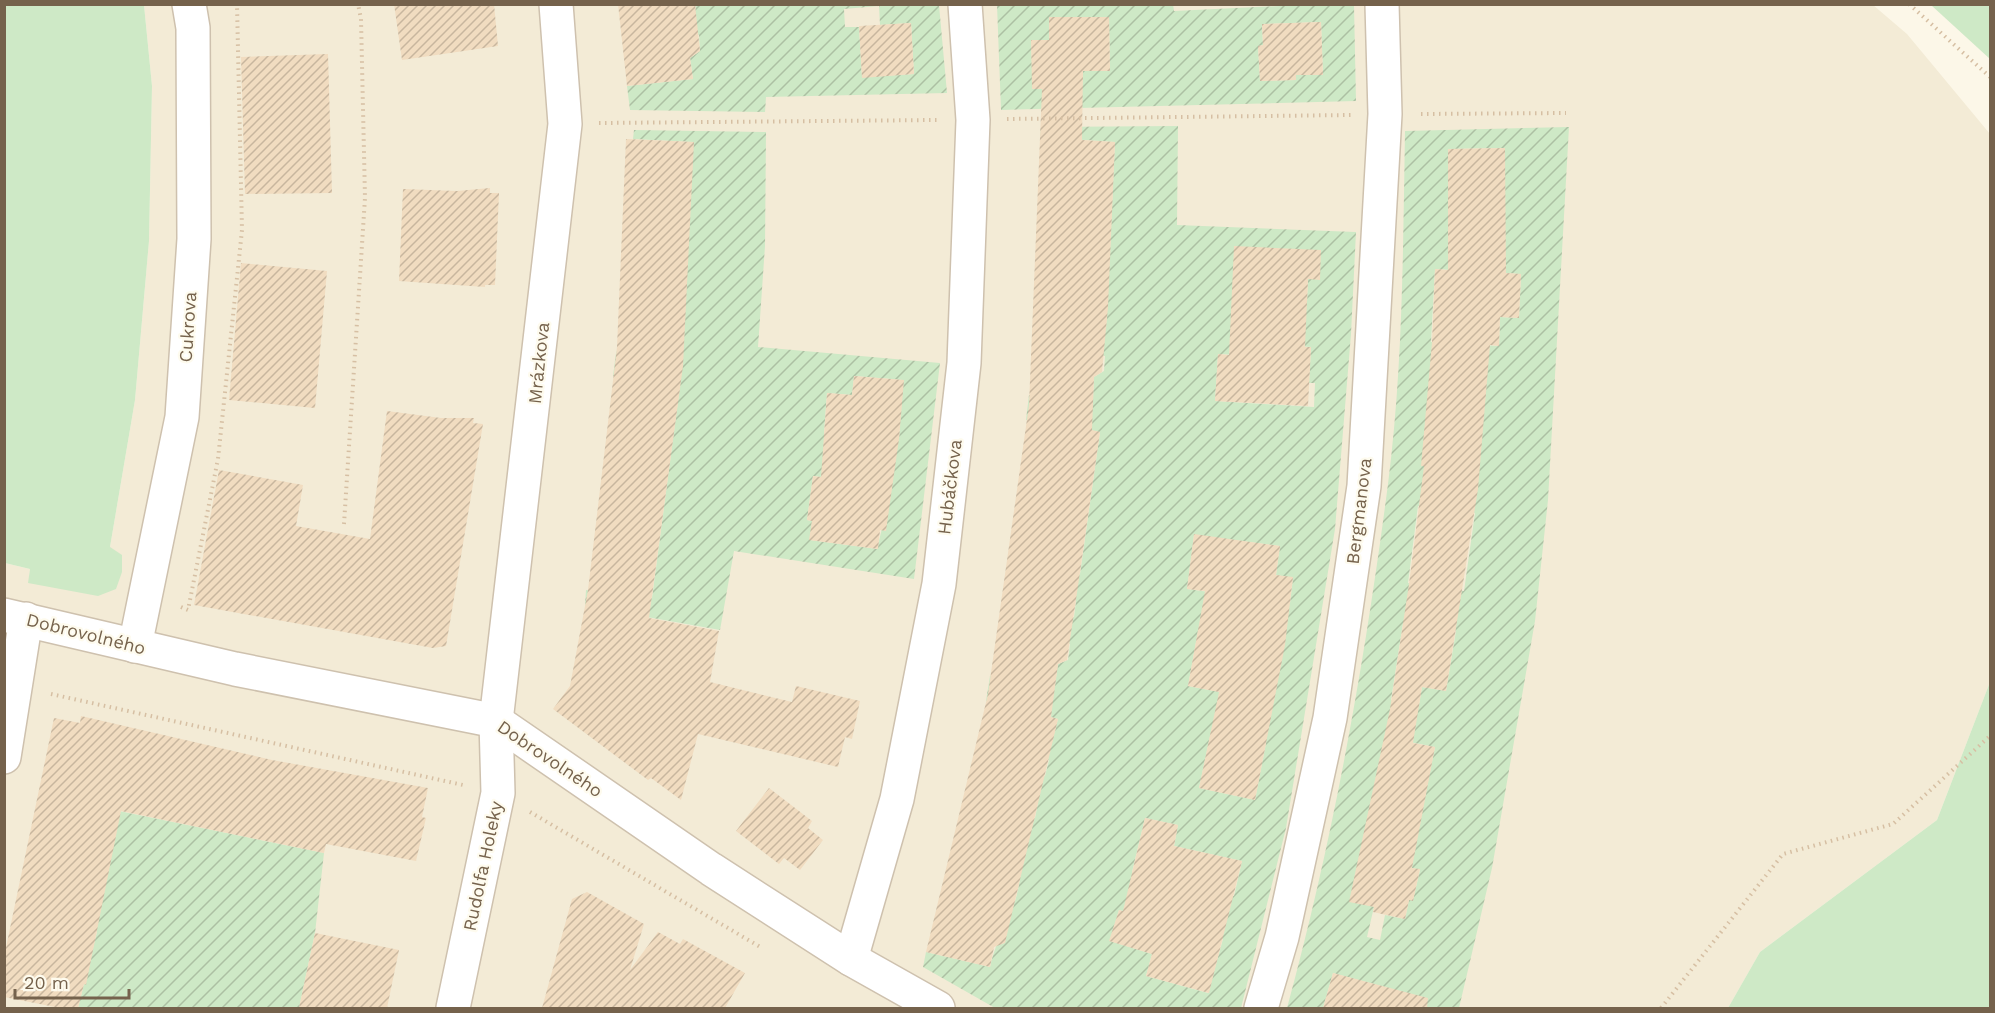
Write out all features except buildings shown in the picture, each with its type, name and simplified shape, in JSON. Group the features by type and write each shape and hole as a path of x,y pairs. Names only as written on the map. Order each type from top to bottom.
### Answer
{"street":[{"name":"Cukrova","path":"135,646 182,417 194,239 193,28 189,4"},
{"name":"Mrázkova","path":"496,721 566,124 556,4"},
{"name":"Hubáčkova","path":"851,959 897,799 939,584 964,363 973,120 965,4"},
{"name":"Bergmanova","path":"1262,1008 1282,937 1330,718 1364,486 1385,114 1382,4"},
{"name":"Dobrovolného","path":"16,617 235,669 496,721 711,869 851,959 938,1008"},
{"path":"4,757 18,686 16,617"},
{"name":"Rudolfa Holeky","path":"453,1008 498,793 496,721"}],"path":[{"path":"345,524 365,198 358,4"},
{"path":"1909,4 1990,77"},
{"path":"566,124 1566,113"},
{"path":"18,686 498,793 764,950"},
{"path":"1661,1008 1783,854 1893,824 1990,735"}],"shaded area":[{"path":"144,5 1873,5 1907,34 1990,134 1990,682 1937,820 1760,952 1728,1008 5,1008 5,563 30,569 29,583 110,547 135,400 149,241 152,86"}],"green space":[{"path":"5,4 144,5 152,86 149,241 135,400 110,547 122,555 122,572 116,589 98,596 28,583 30,569 5,563"},
{"path":"1173,4 1174,11 1299,5 1354,5 1356,101 1001,110 997,5","holes":["1049,17 1109,17 1110,71 1083,71 1082,89 1033,89 1031,40 1049,40","1321,22 1323,74 1296,75 1295,80 1260,81 1258,46 1263,45 1262,24"]},
{"path":"695,5 939,5 947,93 766,97 765,112 630,110 627,86 693,79 690,58 700,51 699,35 688,35 686,15 696,8","holes":["879,6 880,25 911,23 914,74 862,77 859,27 845,27 844,9"]},
{"path":"1931,5 1990,5 1990,59"},
{"path":"1178,126 1177,225 1356,232 1351,334 1335,529 1286,828 1241,1008 995,1008 923,967 926,952 990,967 1018,892 1024,821 1035,818 1038,803 1033,780 1045,776 1049,760 1039,758 1054,734 1058,719 986,701 990,676 1055,685 1058,664 1068,660 1070,644 1060,643 1063,621 1074,617 1076,601 1066,600 1070,578 1080,574 1100,432 1026,420 1029,395 1093,398 1094,377 1104,371 1105,356 1095,355 1096,334 1106,328 1115,142 1040,137 1041,127","holes":["1234,246 1320,279 1308,279 1307,302","1252,343 1311,347 1309,383 1315,383 1314,407 1215,401 1218,354 1251,356","1194,535 1280,546 1276,575 1293,578 1290,603 1187,589","1198,631 1284,646 1273,702 1188,686","1211,732 1266,743 1255,800 1199,788","1145,818 1178,825 1174,846 1242,861 1234,896 1132,872","1119,910 1223,939 1208,993 1146,976 1152,954 1110,941"]},
{"path":"1569,127 1548,500 1535,621 1492,868 1459,1008 1390,1008 1395,990 1333,973 1323,1008 1287,1008 1334,813 1369,616 1388,484 1397,396 1403,263 1405,131","holes":["1505,148 1505,227 1448,228 1448,149","1435,269 1521,274 1519,318 1500,317 1499,346 1431,342","1418,506 1475,513 1464,591 1408,583","1403,623 1456,631 1446,691 1422,687 1419,705 1391,700","1384,737 1435,747 1419,827","1360,856 1420,870 1413,900 1409,900 1405,919 1385,915 1380,940 1367,937 1374,907"]},
{"path":"634,130 766,132 765,246 758,347 940,363 914,579 734,551 720,630 585,606 586,590 652,598 680,386 613,376 616,353 693,142 633,139","holes":["854,376 903,380 899,438 824,433 827,393 852,395","813,476 892,487 877,549 810,540 812,521 807,520"]},
{"path":"1990,682 1990,1008 1728,1008 1760,952 1937,820"},
{"path":"119,811 324,853 315,933 299,1008 78,1008 97,932 94,930"}]}
